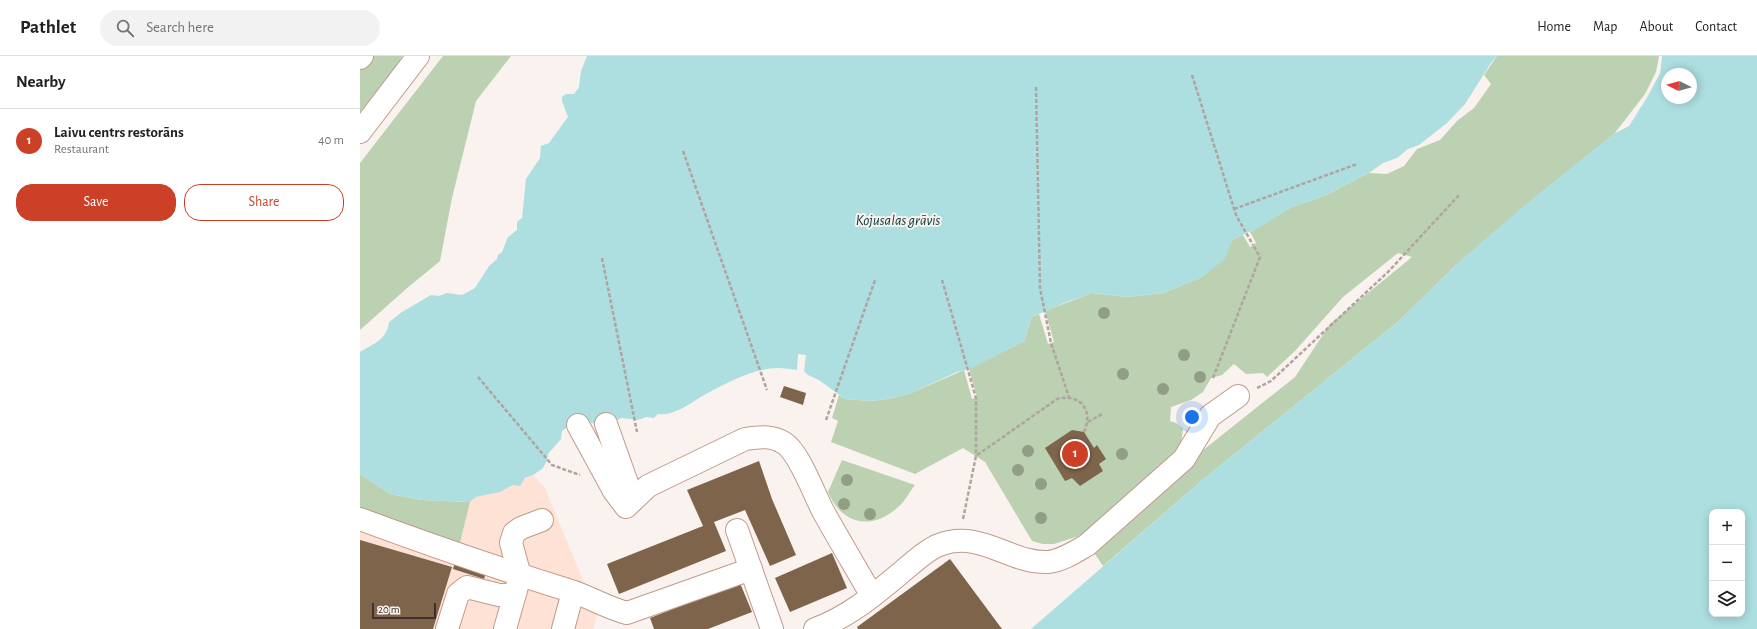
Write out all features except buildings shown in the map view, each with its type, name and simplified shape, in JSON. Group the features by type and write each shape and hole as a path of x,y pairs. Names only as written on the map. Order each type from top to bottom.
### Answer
{"lane":[{"path":"360,132 418,56"},
{"path":"815,629 832,623 845,616 927,552 939,545 958,541 976,541 1033,561 1049,562 1068,555 1087,545 1184,459 1210,416 1238,396"},
{"path":"606,424 633,500"},
{"path":"578,425 614,490 626,507 648,486 745,439 760,437 772,438 784,442 793,450 823,510 872,596"},
{"path":"360,519 517,585 573,592 614,610 630,621 751,569"},
{"path":"505,629 517,585 511,543 514,533 521,528 542,520"},
{"path":"737,530 772,629"},
{"path":"447,629 458,594 467,587 499,595 517,585"},
{"path":"563,629 573,592"}],"path":[{"path":"1192,75 1234,209 1260,257 1213,378"},
{"path":"1036,87 1040,288 1051,343 1068,398"},
{"path":"683,152 767,390"},
{"path":"1234,209 1357,164"},
{"path":"1238,396 1271,381 1388,272 1460,194"},
{"path":"602,258 637,432"},
{"path":"826,420 875,280"},
{"path":"942,280 976,398 976,456 958,541"},
{"path":"478,377 552,465"},
{"path":"976,456 1057,399 1074,399 1084,406 1088,415 1084,432"},
{"path":"1087,423 1102,414"}],"shaded area":[{"path":"533,475 545,488 597,614 593,629 360,629 360,514 460,543 470,502 476,497 500,492"}],"green space":[{"path":"367,56 402,56 391,78 360,117 360,63"},
{"path":"443,56 511,56 476,101 452,198 440,261 360,330 360,163"},
{"path":"1497,56 1659,56 1656,72 1645,94 1615,133 1527,204 1457,264 1400,320 1206,477 1103,566 1091,548 1207,447 1295,377 1330,324 1412,257 1398,253 1343,297 1295,351 1267,377 1263,373 1246,374 1234,364 1222,375 1211,378 1203,392 1191,400 1171,407 1170,421 1176,423 1183,429 1180,452 1082,535 1054,544 1043,544 1032,541 985,462 963,448 915,474 831,442 838,421 832,418 839,395 845,399 870,401 888,399 909,394 964,370 972,399 977,397 969,369 1024,341 1032,317 1039,314 1048,344 1054,342 1045,311 1092,293 1127,297 1163,293 1200,278 1224,259 1232,240 1243,235 1250,247 1256,243 1250,232 1292,207 1324,196 1369,173 1387,174 1404,166 1417,149 1440,140 1457,121 1474,108 1491,84 1484,75"},
{"path":"842,460 915,485 903,502 888,515 868,522 849,518 841,512 828,492"},
{"path":"360,474 390,494 422,500 470,502 460,543 360,514"}],"water":[{"name":"Kojusalas grāvis","path":"587,56 1497,56 1465,104 1447,123 1419,145 1408,149 1397,158 1383,163 1369,173 1324,196 1292,207 1262,226 1232,240 1225,259 1200,278 1163,293 1127,297 1092,293 1064,303 1032,317 1024,341 972,368 957,372 909,394 888,399 870,401 845,399 819,380 808,375 804,371 806,355 798,354 797,370 778,368 750,373 722,385 683,408 671,413 658,414 654,418 646,417 638,420 622,418 606,424 590,423 566,428 562,431 561,439 548,454 547,461 542,469 525,478 520,486 513,485 500,492 476,497 470,502 422,500 390,494 360,474 360,352 379,341 388,328 389,322 402,312 431,295 439,296 447,293 462,295 475,288 489,266 502,252 508,237 517,230 517,222 522,218 526,179 540,158 541,146 549,143 568,117 562,97 566,94 574,94 579,87 581,71"},
{"path":"1662,56 1757,56 1757,629 1031,629 1206,477 1400,320 1457,264 1526,204 1615,133 1629,126 1660,73"}],"pier":[{"path":"1660,56 1662,56 1660,73 1648,96 1629,126 1615,133 1627,125 1647,95 1658,72"}],"place":[{"name":"Laivu centrs restorāns","path":"1075,454"}]}
